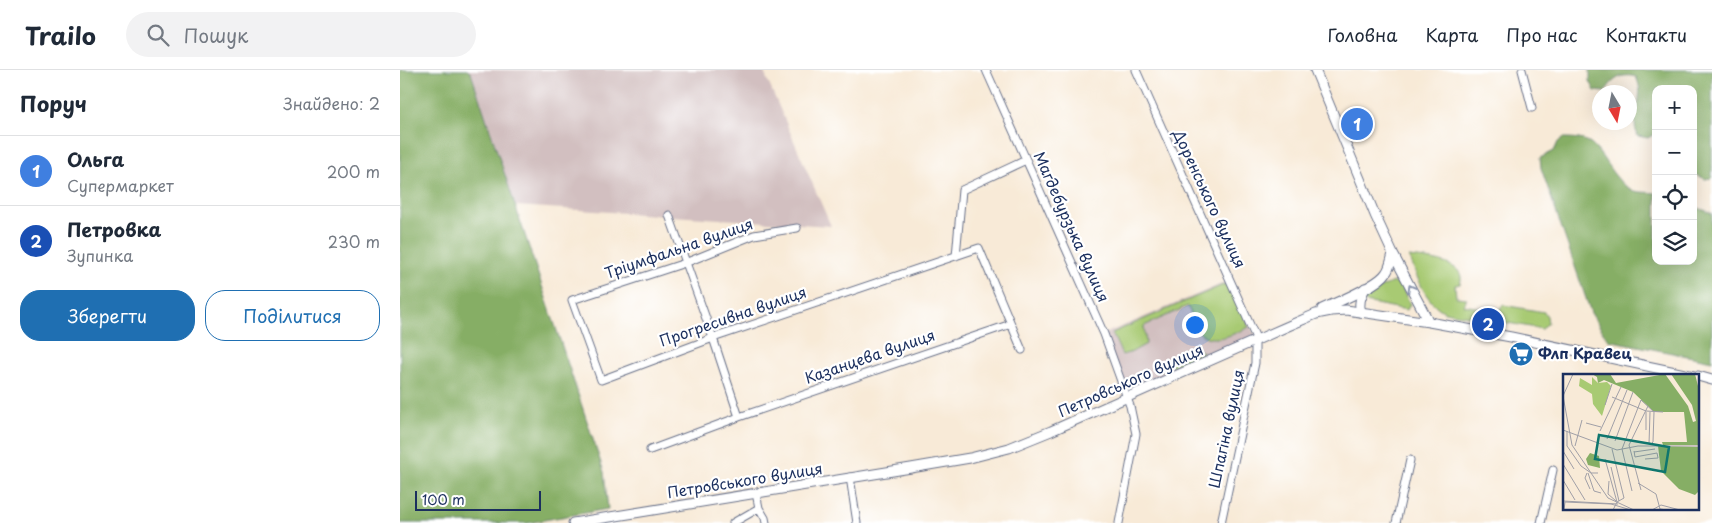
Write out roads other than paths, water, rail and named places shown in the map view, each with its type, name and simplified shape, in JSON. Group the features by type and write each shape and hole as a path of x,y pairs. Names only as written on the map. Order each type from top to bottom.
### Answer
{"main road":[{"path":"1315,70 1375,215 1393,254 1429,322"},
{"path":"1286,326 1365,288 1386,273 1393,254"},
{"path":"1361,312 1360,300 1365,288"},
{"name":"Петровського вулиця","path":"573,523 970,458 1010,448 1286,326 1316,314 1331,311 1346,310 1429,322 1548,344 1685,374"}],"street":[{"name":"Магдебурзька вулиця","path":"986,70 1104,334 1126,398 1136,434 1119,523"},
{"name":"Доренського вулиця","path":"1136,70 1231,280 1256,340"},
{"path":"1522,70 1532,108"},
{"path":"956,256 962,190 1026,160"},
{"path":"669,214 713,338 738,417"},
{"name":"Тріумфальна вулиця","path":"572,300 685,263 754,236 796,228"},
{"name":"Прогресивна вулиця","path":"572,300 601,380 713,338 979,248 1022,350"},
{"name":"Казанцева вулиця","path":"650,450 738,417 1011,324"},
{"name":"Шпагіна вулиця","path":"1221,523 1255,363 1256,340"},
{"path":"1396,523 1410,460"},
{"path":"1541,523 1553,470"},
{"path":"850,477 856,523"},
{"path":"756,494 759,508 766,523"},
{"path":"733,523 759,508"}],"place":[{"name":"Ольга","path":"1357,124"},
{"name":"Петровка","path":"1488,324"},
{"name":"Флп Кравец","path":"1521,354"}]}
